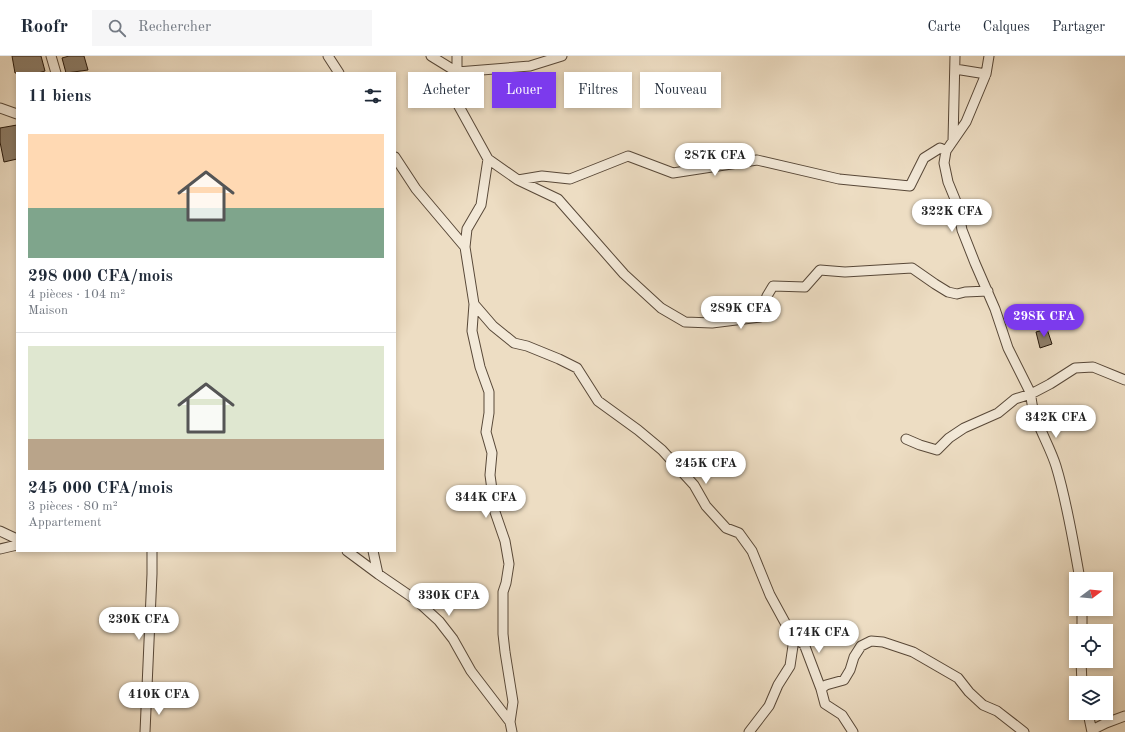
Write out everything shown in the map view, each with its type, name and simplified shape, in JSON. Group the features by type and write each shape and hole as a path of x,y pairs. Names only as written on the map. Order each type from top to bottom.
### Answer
{"street":[{"path":"51,56 56,72"},
{"path":"328,56 338,72"},
{"path":"431,56 457,72 530,66 562,56"},
{"path":"457,72 458,56"},
{"path":"953,141 955,56"},
{"path":"989,56 986,74 966,122 946,151 944,163 948,182 957,204 962,230 996,310 1008,348 1031,394 1031,402 1058,472 1079,572"},
{"path":"954,69 986,74"},
{"path":"0,108 16,114"},
{"path":"460,108 488,159 518,180 558,199 624,274 661,308 685,322 712,323 760,317 767,296 773,286 805,287 820,270 844,272 912,268 948,292 957,294 965,292 988,291"},
{"path":"518,180 542,176 570,179 628,156 673,173 757,160 839,180 910,186 924,158 940,148 946,151"},
{"path":"396,159 416,189 465,247"},
{"path":"488,159 481,205 467,229 465,247 474,304 472,331 480,367 489,392 489,413 486,432 492,453 490,481 495,512 505,541 509,564 503,592 503,634 513,702 510,722 512,732"},
{"path":"474,304 493,326 514,343 527,346 577,368 598,401 638,430 662,450 694,485 706,506 726,528 739,534 752,551 770,594 794,639 804,644 825,704 842,715 853,732"},
{"path":"906,439 937,450 949,438 964,428 998,412 1015,399 1031,394 1050,384 1075,368 1093,367 1125,380"},
{"path":"0,532 16,539"},
{"path":"0,549 16,545"},
{"path":"145,732 152,552"},
{"path":"348,552 416,600 439,621 453,639 471,671 510,722"},
{"path":"373,552 378,574"},
{"path":"749,732 768,706 778,685 790,666 794,639"},
{"path":"821,690 826,685 844,680 850,670 854,657 861,646 871,641 883,642 913,652 958,678 969,692 983,705 997,711 1024,732"},
{"path":"146,703 151,732"},
{"path":"1090,720 1092,731 1106,723 1125,716"}],"building":[{"path":"12,56 41,56 45,71 15,73"},
{"path":"69,56 84,56 88,70 66,72 62,58"},
{"path":"16,125 16,159 4,162 0,142 0,128"},
{"path":"1047,329 1052,344 1040,348 1036,332"}]}
